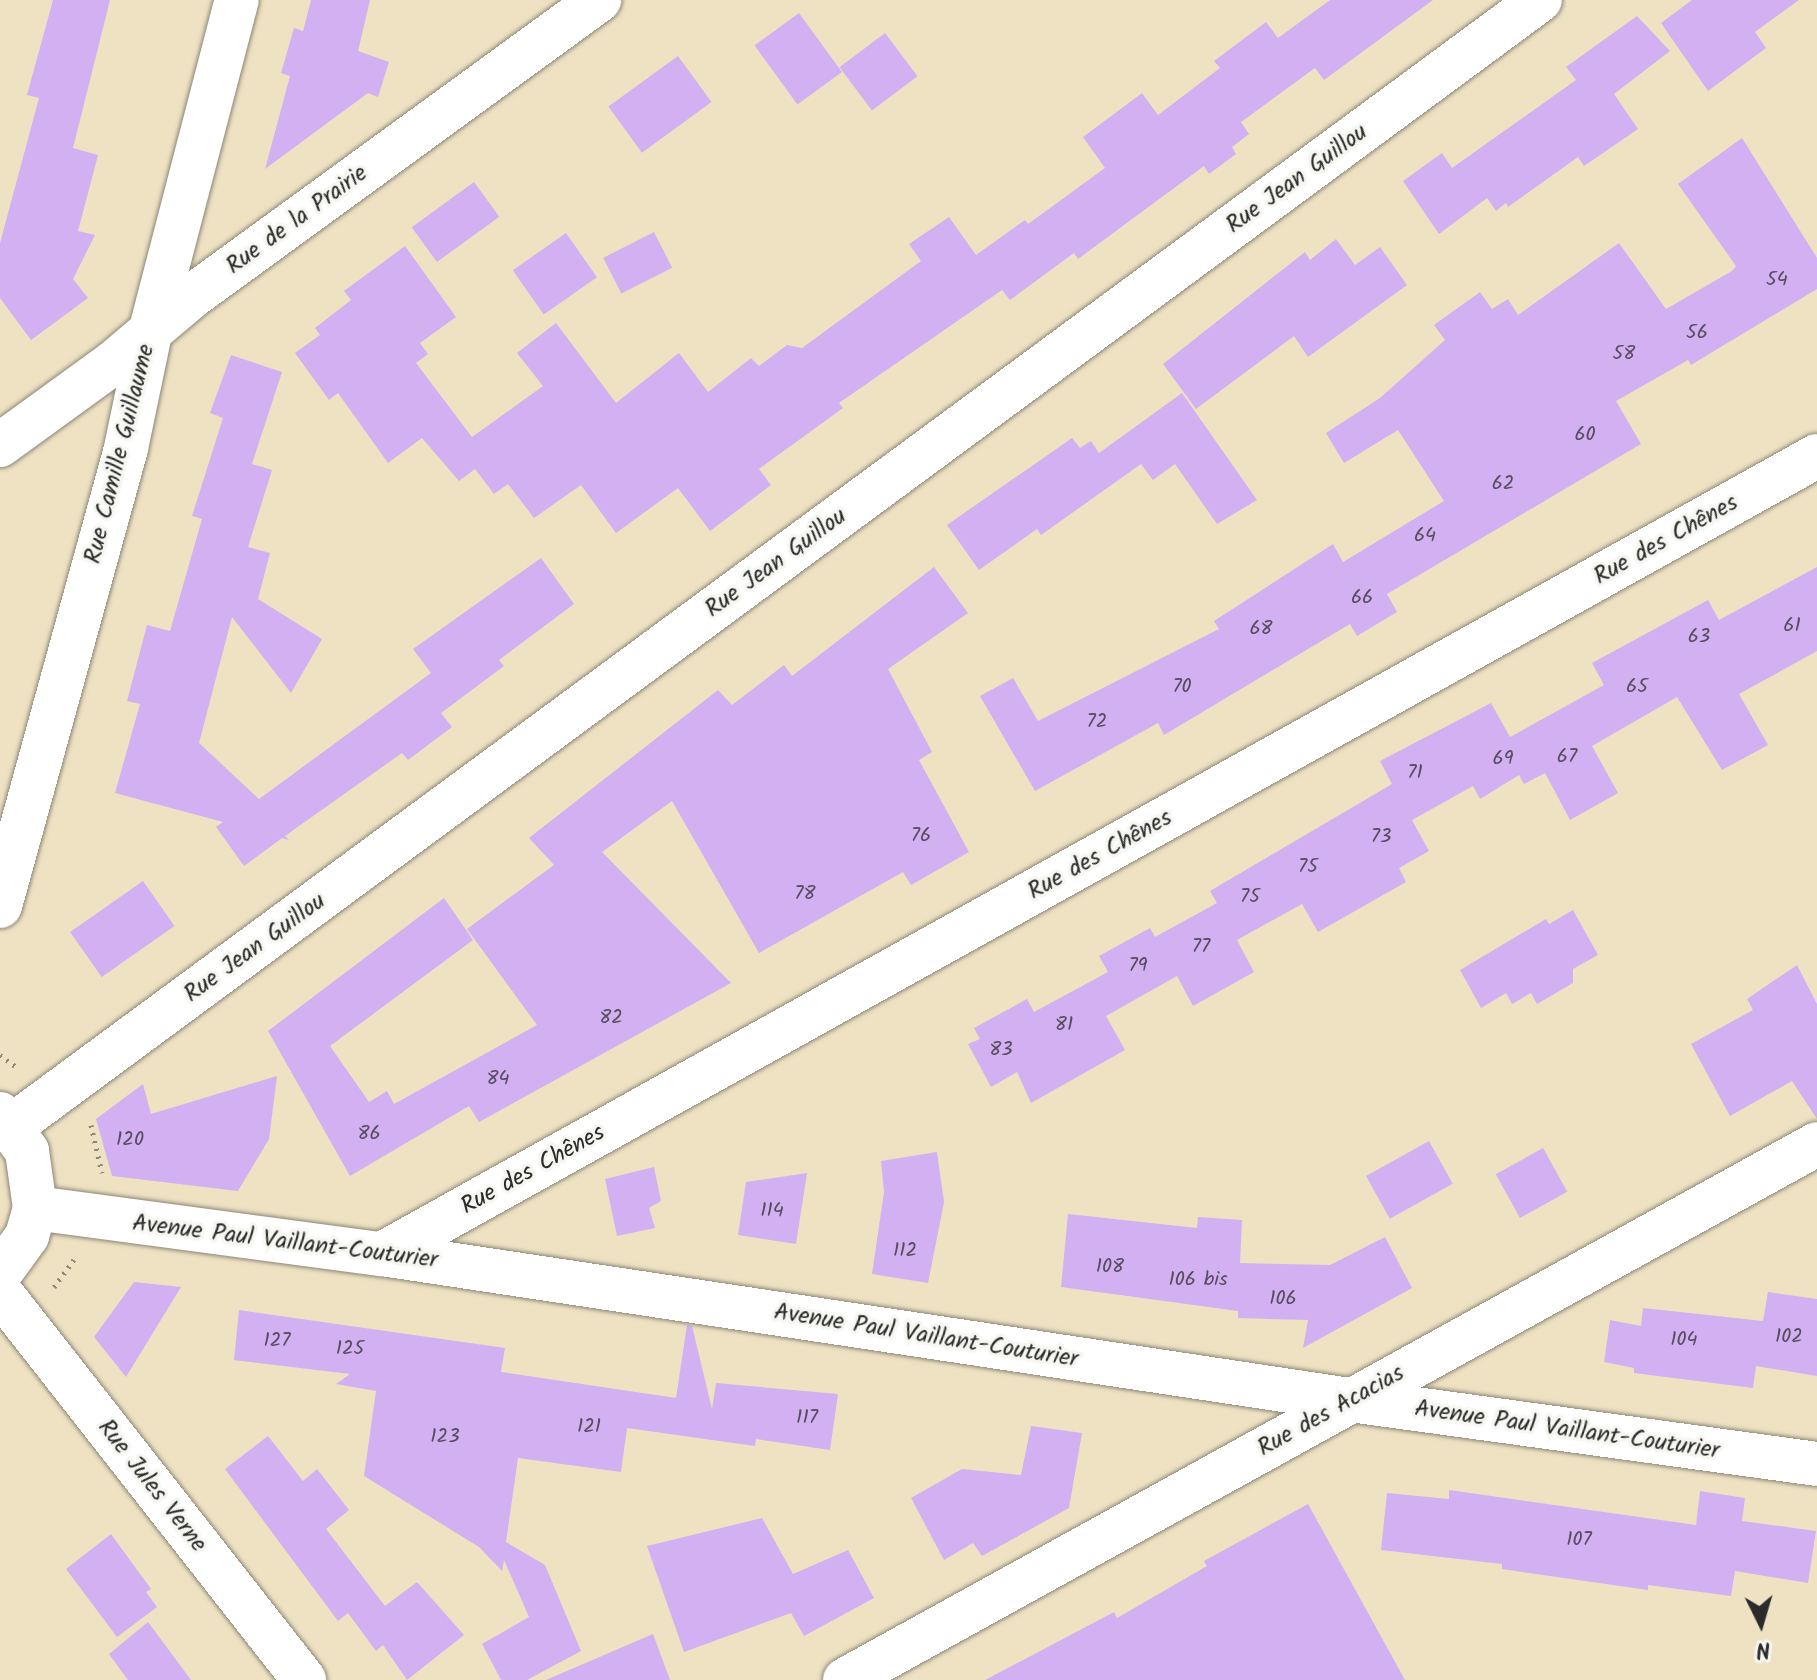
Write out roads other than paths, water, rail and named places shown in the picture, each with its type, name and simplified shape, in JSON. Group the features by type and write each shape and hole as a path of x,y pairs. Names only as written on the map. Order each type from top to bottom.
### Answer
{"street":[{"name":"Rue Camille Guillaume","path":"0,906 126,448 150,333 237,0"},
{"name":"Rue de la Prairie","path":"0,445 150,333 191,297 599,0"},
{"name":"Rue Jean Guillou","path":"6,1120 1540,0"},
{"name":"Rue des Chênes","path":"382,1254 1817,456"},
{"path":"0,1273 27,1236 35,1208 27,1151 6,1120"},
{"name":"Rue des Acacias","path":"845,1680 1817,1144"},
{"name":"Avenue Paul Vaillant-Couturier","path":"35,1208 382,1254 1350,1400 1817,1464"},
{"name":"Rue Jules Verne","path":"0,1292 304,1680"}]}
